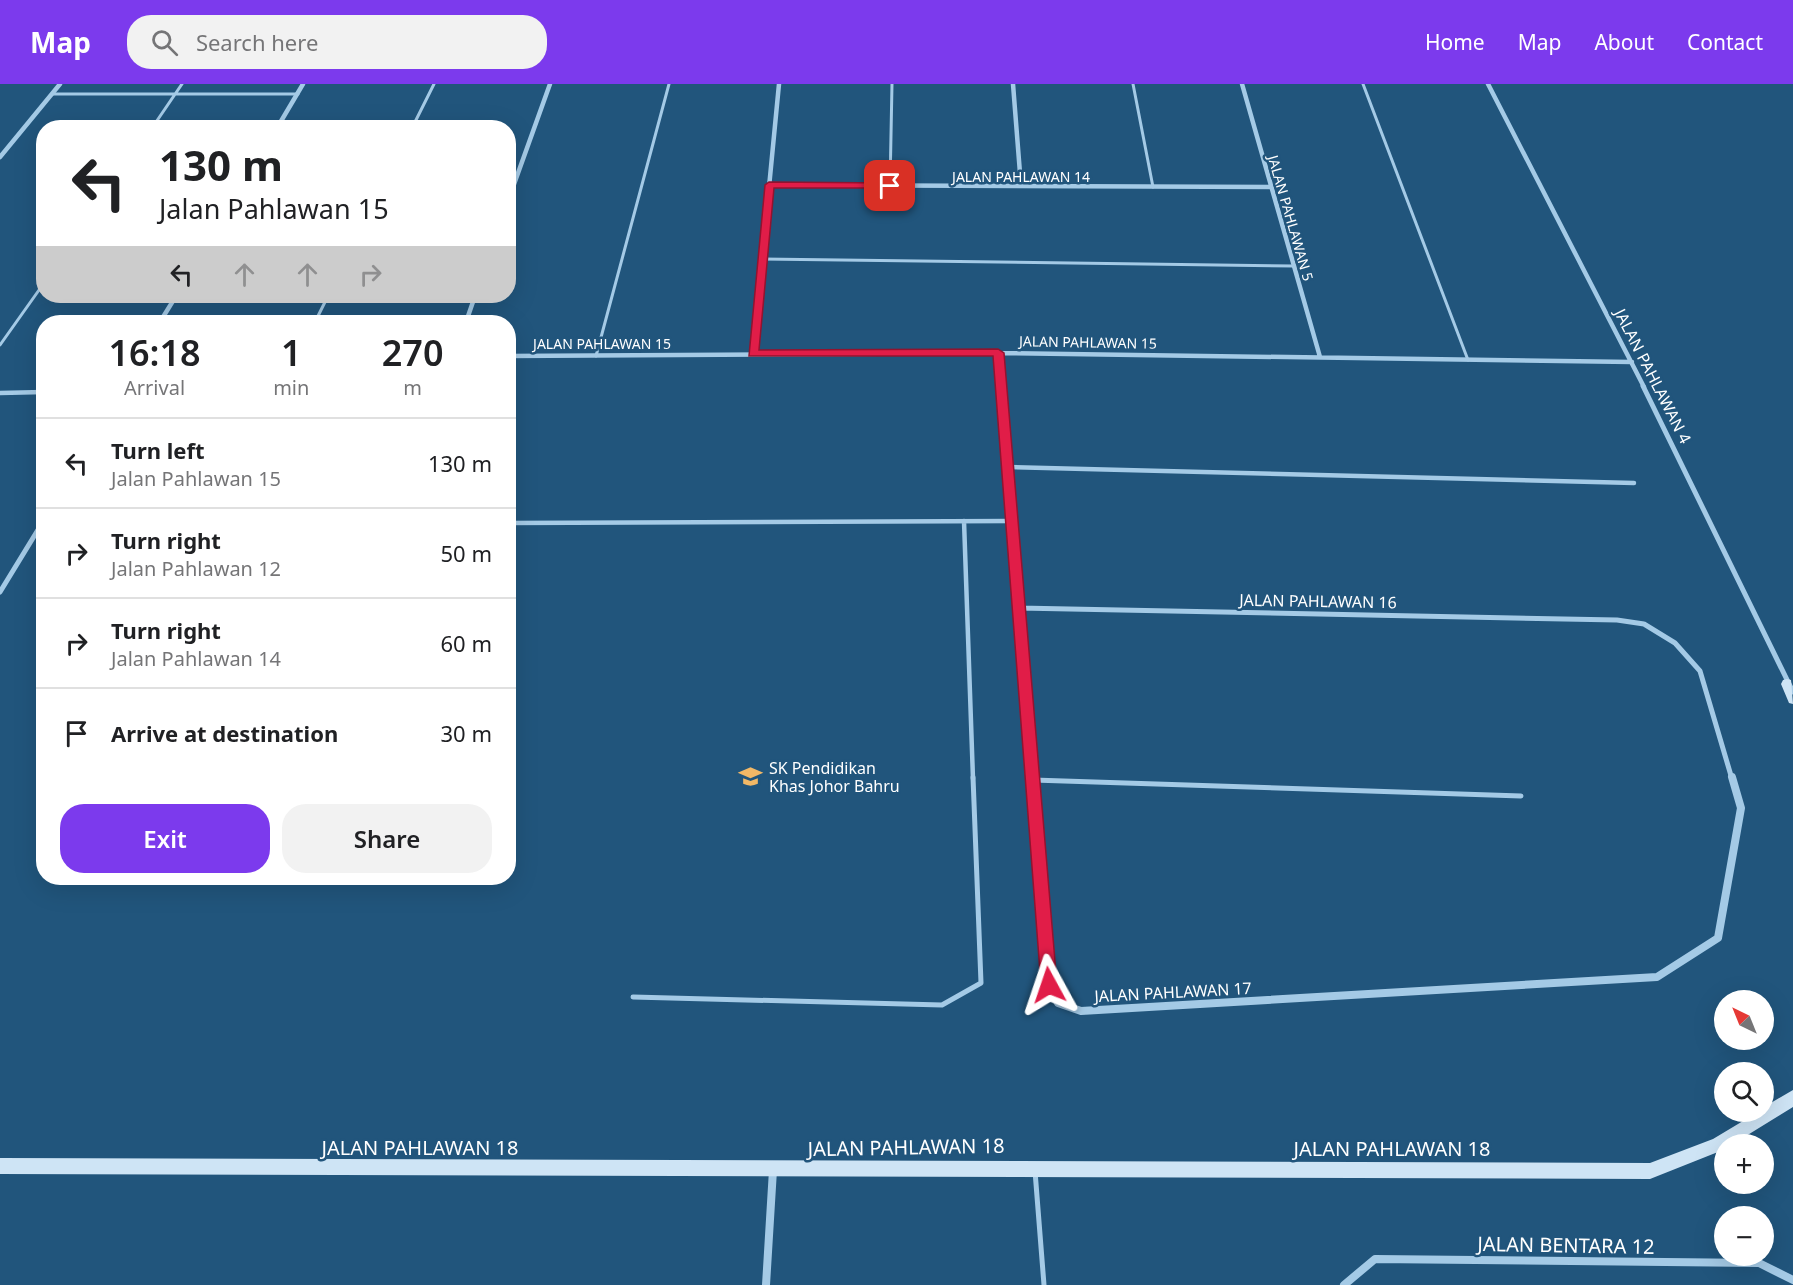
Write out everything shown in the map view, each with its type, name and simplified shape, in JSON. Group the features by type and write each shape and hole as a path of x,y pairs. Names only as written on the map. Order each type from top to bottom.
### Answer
{"street":[{"path":"0,157 60,84"},
{"path":"282,120 303,84"},
{"path":"516,179 550,84"},
{"path":"753,353 779,84"},
{"path":"1012,84 1020,186"},
{"name":"JALAN PAHLAWAN 5","path":"1242,84 1320,357"},
{"name":"JALAN PAHLAWAN 4","path":"1488,84 1632,362 1790,688"},
{"name":"JALAN PAHLAWAN 14","path":"769,185 1272,187"},
{"name":"JALAN PAHLAWAN 15","path":"516,356 998,353 1632,362"},
{"name":"JALAN PAHLAWAN 17","path":"998,353 1049,985 1058,1003 1081,1011 1657,977"},
{"path":"0,592 36,533"},
{"name":"JALAN PAHLAWAN 16","path":"1019,608 1617,620 1644,624 1675,643 1700,671 1741,808 1718,938 1657,977"},
{"path":"1790,688 1793,699"},
{"name":"JALAN PAHLAWAN 18","path":"0,1166 773,1170 1034,1167 1650,1171 1718,1145 1793,1098"},
{"path":"766,1285 773,1170"},
{"name":"JALAN BENTARA 12","path":"1344,1285 1376,1259 1759,1263 1793,1280"}],"lane":[{"path":"158,120 182,84"},
{"path":"416,120 434,84"},
{"path":"596,356 669,84"},
{"path":"890,186 892,84"},
{"path":"1133,84 1153,187"},
{"path":"1363,84 1468,360"},
{"path":"52,93 298,94"},
{"path":"762,259 1294,266"},
{"path":"0,345 36,294"},
{"path":"0,393 36,392"},
{"path":"1008,467 1634,483"},
{"path":"633,997 942,1005 981,983 964,521"},
{"path":"516,523 1012,521"},
{"path":"1032,780 1521,796"},
{"path":"1034,1167 1044,1285"}],"place":[{"name":"SK Pendidikan Khas Johor Bahru","path":"751,777"}],"route":[{"path":"890,186 769,185 753,353 998,353 1049,985"}]}
